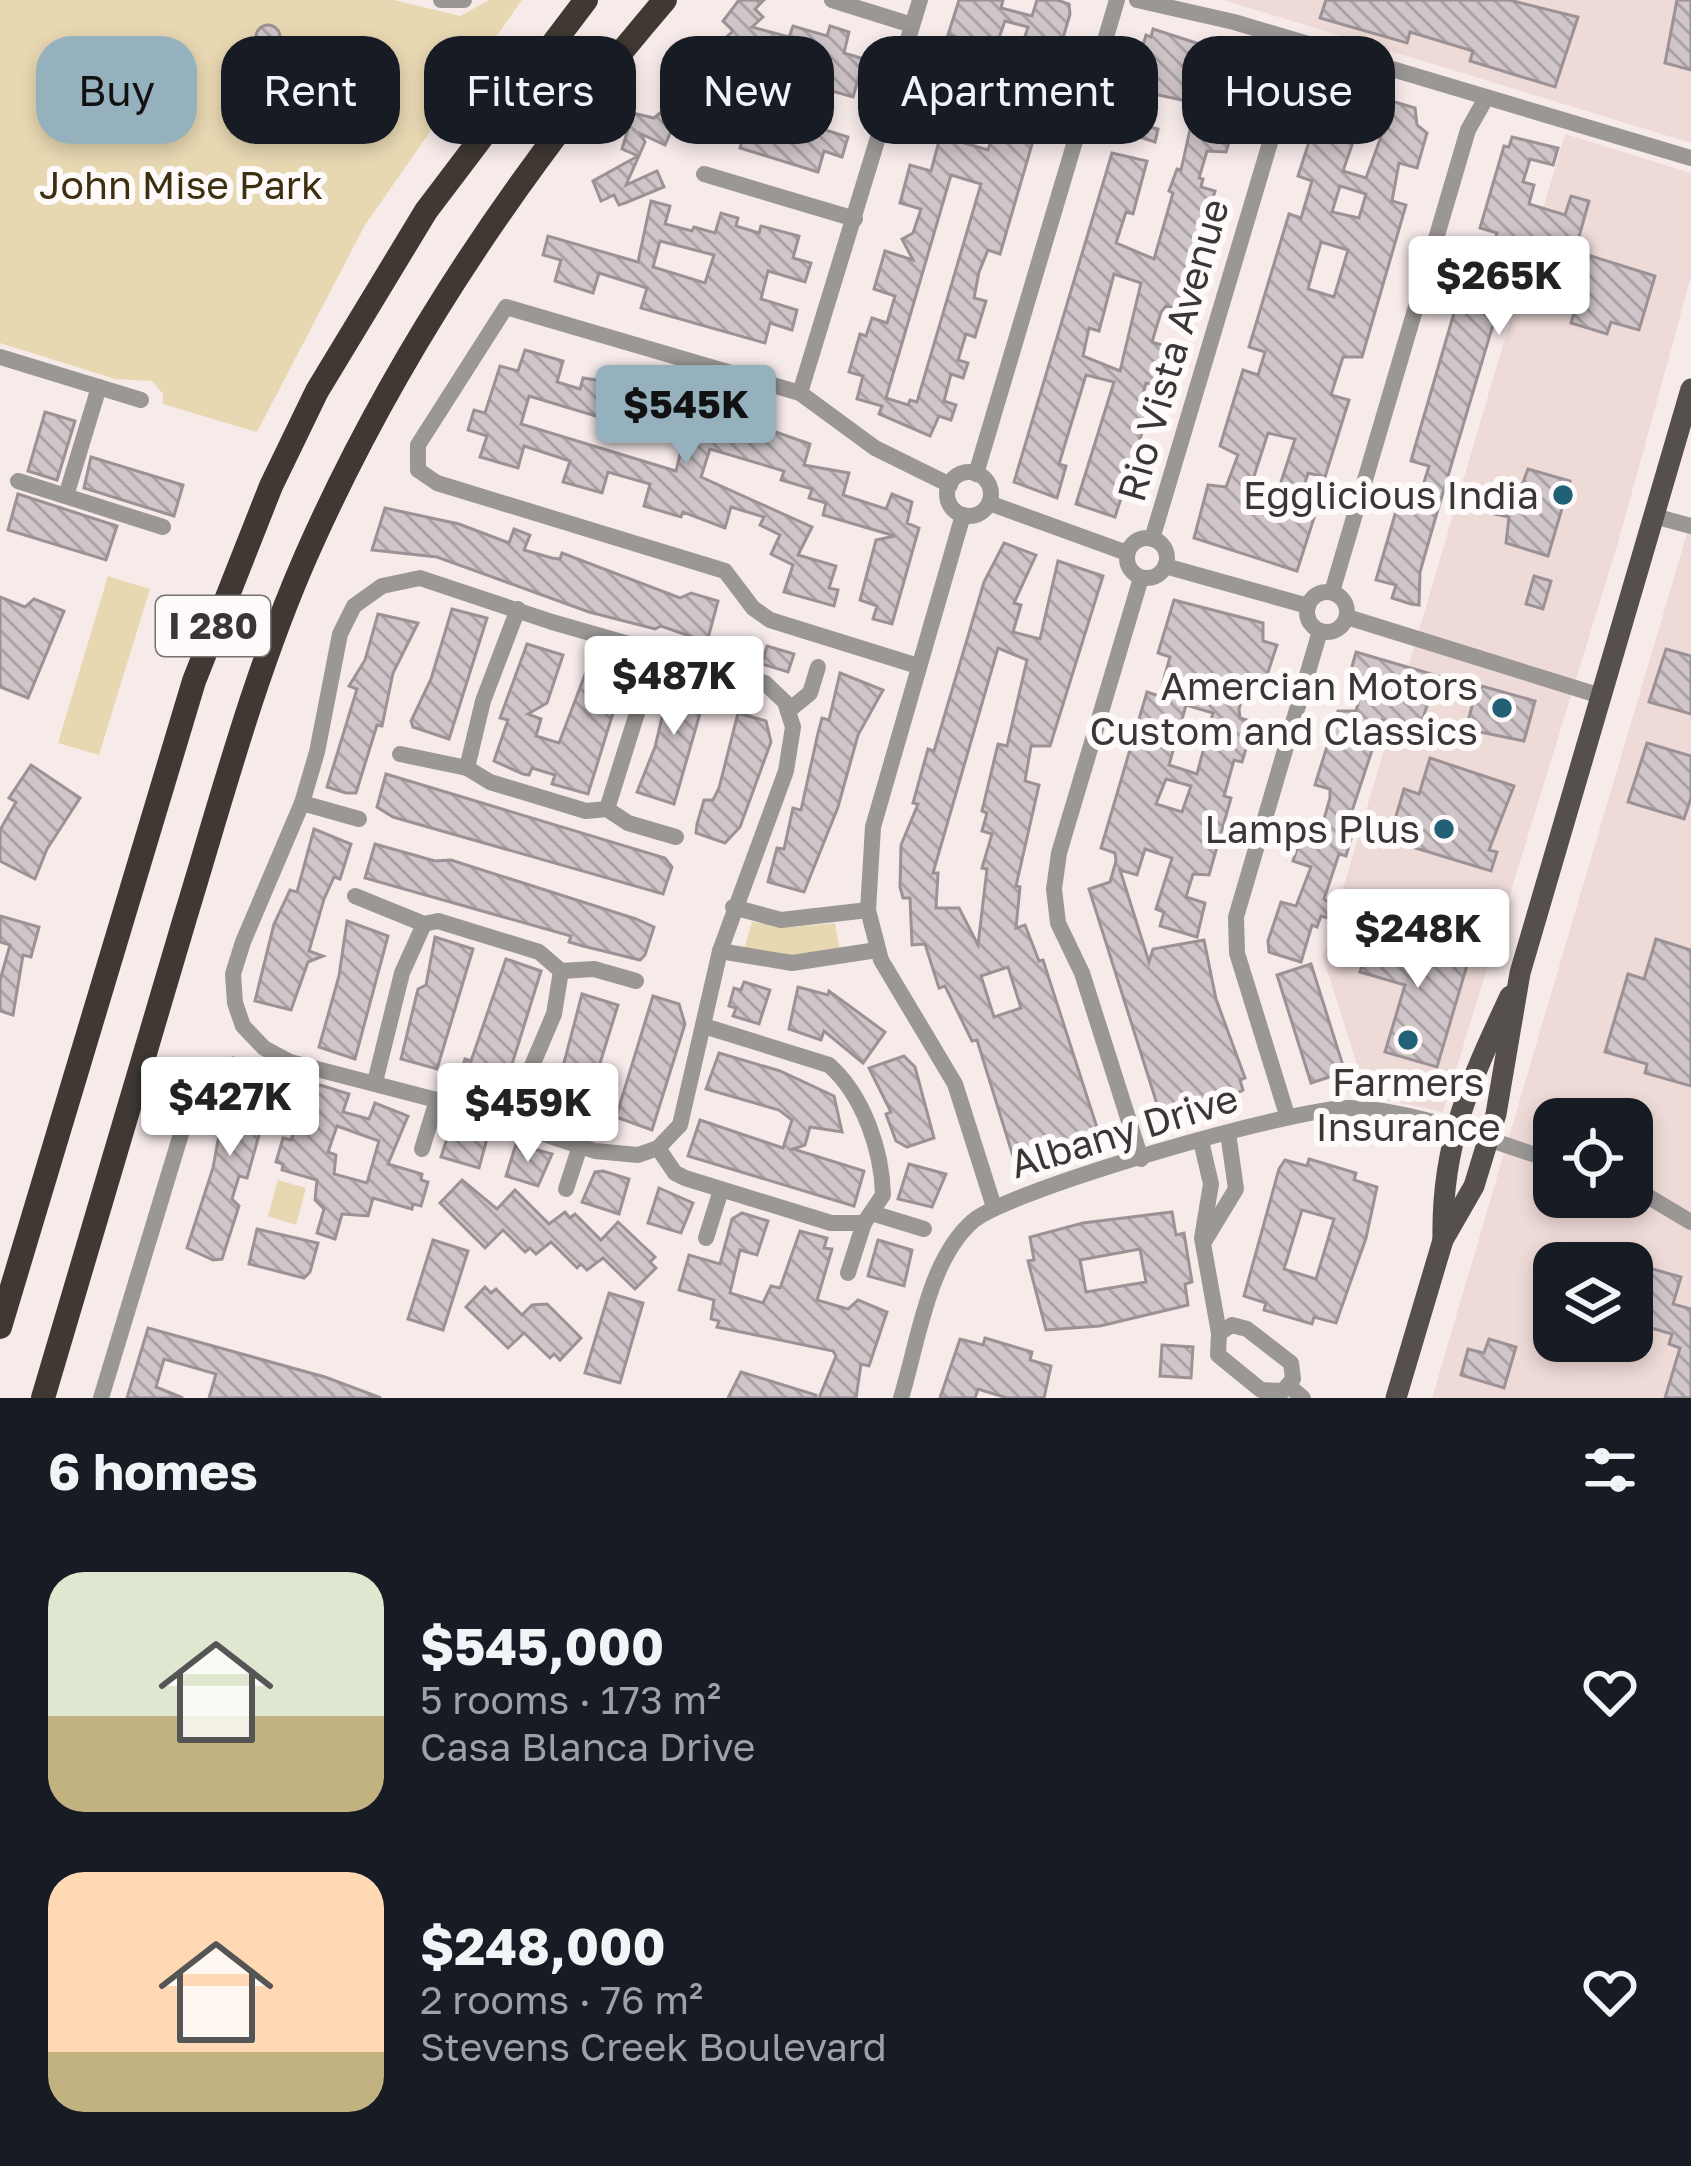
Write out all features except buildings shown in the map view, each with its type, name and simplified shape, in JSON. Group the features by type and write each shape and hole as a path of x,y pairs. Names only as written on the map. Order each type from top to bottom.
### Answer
{"highway":[{"name":"I 280","path":"0,1328 194,682 271,486 317,392 426,211 586,0"},
{"name":"I 280","path":"43,1398 238,745 312,544 371,421 445,293 559,130 665,0"}],"main road":[{"path":"1396,1398 1443,1240 1474,1186 1501,1095 1520,974 1691,388"},
{"path":"1443,1240 1442,1177 1468,1085 1520,974"}],"street":[{"path":"441,0 464,0"},
{"path":"832,0 912,25"},
{"path":"800,393 920,0"},
{"path":"976,474 1117,0"},
{"path":"1137,0 1170,2 1280,36"},
{"path":"1395,71 1691,158"},
{"path":"1332,592 1468,130 1486,98"},
{"name":"Rio Vista Avenue","path":"1152,539 1270,144"},
{"path":"704,174 855,219"},
{"path":"918,666 770,620 753,608 725,571 437,483 418,470 418,445 506,308 800,393 875,448 950,485"},
{"path":"0,357 142,400"},
{"path":"66,496 99,387"},
{"path":"961,474 976,474 991,489 989,503 978,514 963,515 951,507 950,485 961,474"},
{"path":"18,481 163,527"},
{"path":"989,503 1127,554"},
{"path":"963,515 873,827 868,910 877,950 955,1084 994,1207"},
{"path":"1654,516 1691,526"},
{"path":"1152,539 1166,552 1166,566 1156,577 1141,578 1129,568 1127,554 1134,543 1152,539"},
{"path":"1166,566 1308,605"},
{"path":"420,578 518,610 766,683 788,711 794,748 733,908 680,1125 658,1148 619,1156 375,1082 297,1064 264,1048 242,1026 233,974 302,803 340,634 354,606 382,586 420,578"},
{"path":"1141,578 1059,853 1054,890 1058,923 1082,973 1141,1160"},
{"path":"1332,592 1346,603 1347,617 1334,631 1320,631 1308,620 1308,605 1318,593 1332,592"},
{"path":"467,769 483,701 518,610"},
{"path":"1347,617 1601,696"},
{"path":"1287,1115 1237,953 1236,917 1320,631"},
{"path":"607,809 643,694 651,650"},
{"path":"788,711 810,694 818,667"},
{"path":"400,754 467,769 490,782 586,811 607,809 628,823 676,837"},
{"path":"302,803 359,819"},
{"path":"355,896 424,924 439,922 539,952 561,971 594,969 636,981"},
{"path":"733,908 781,920 868,910"},
{"path":"375,1082 402,973 424,924"},
{"path":"720,951 793,963 877,950"},
{"path":"508,1122 547,1033 561,971"},
{"path":"704,1026 829,1064 860,1102 883,1177 883,1196 848,1274"},
{"path":"282,1105 297,1064"},
{"path":"101,1398 194,1090"},
{"path":"422,1150 437,1100"},
{"name":"Albany Drive","path":"901,1398 943,1264 971,1222 994,1207 1287,1115 1351,1108 1533,1155"},
{"path":"1219,1333 1232,1325 1247,1329 1291,1363 1296,1392 1268,1393 1218,1355 1219,1333 1201,1227 1233,1200 1237,1170 1228,1133"},
{"path":"1201,1141 1216,1210"},
{"path":"566,1189 580,1146"},
{"path":"658,1148 675,1173 721,1190 831,1223 869,1219 923,1229"},
{"path":"706,1238 721,1190"},
{"path":"1653,1199 1691,1222"}],"shaded area":[{"path":"1223,0 1691,0 1691,143 1395,53 1395,36 1341,36"},
{"path":"1565,134 1691,173 1691,277 1620,536 1443,1112 1367,1096 1323,957"},
{"path":"1691,520 1691,1398 1432,1398"}],"green space":[{"name":"John Mise Park","path":"0,0 394,0 460,16 489,0 522,0 497,36 424,36 424,140 365,225 257,432 163,404 163,394 152,381 115,379 0,343"},
{"path":"108,576 150,589 99,755 58,743"},
{"path":"752,922 793,927 835,923 840,951 791,955 744,949"},
{"path":"278,1180 306,1188 296,1225 268,1216"}],"place":[{"name":"Egglicious India","path":"1563,495"},
{"name":"Amercian Motors Custom and Classics","path":"1502,708"},
{"name":"Lamps Plus","path":"1444,829"},
{"name":"Farmers Insurance","path":"1408,1040"}]}
